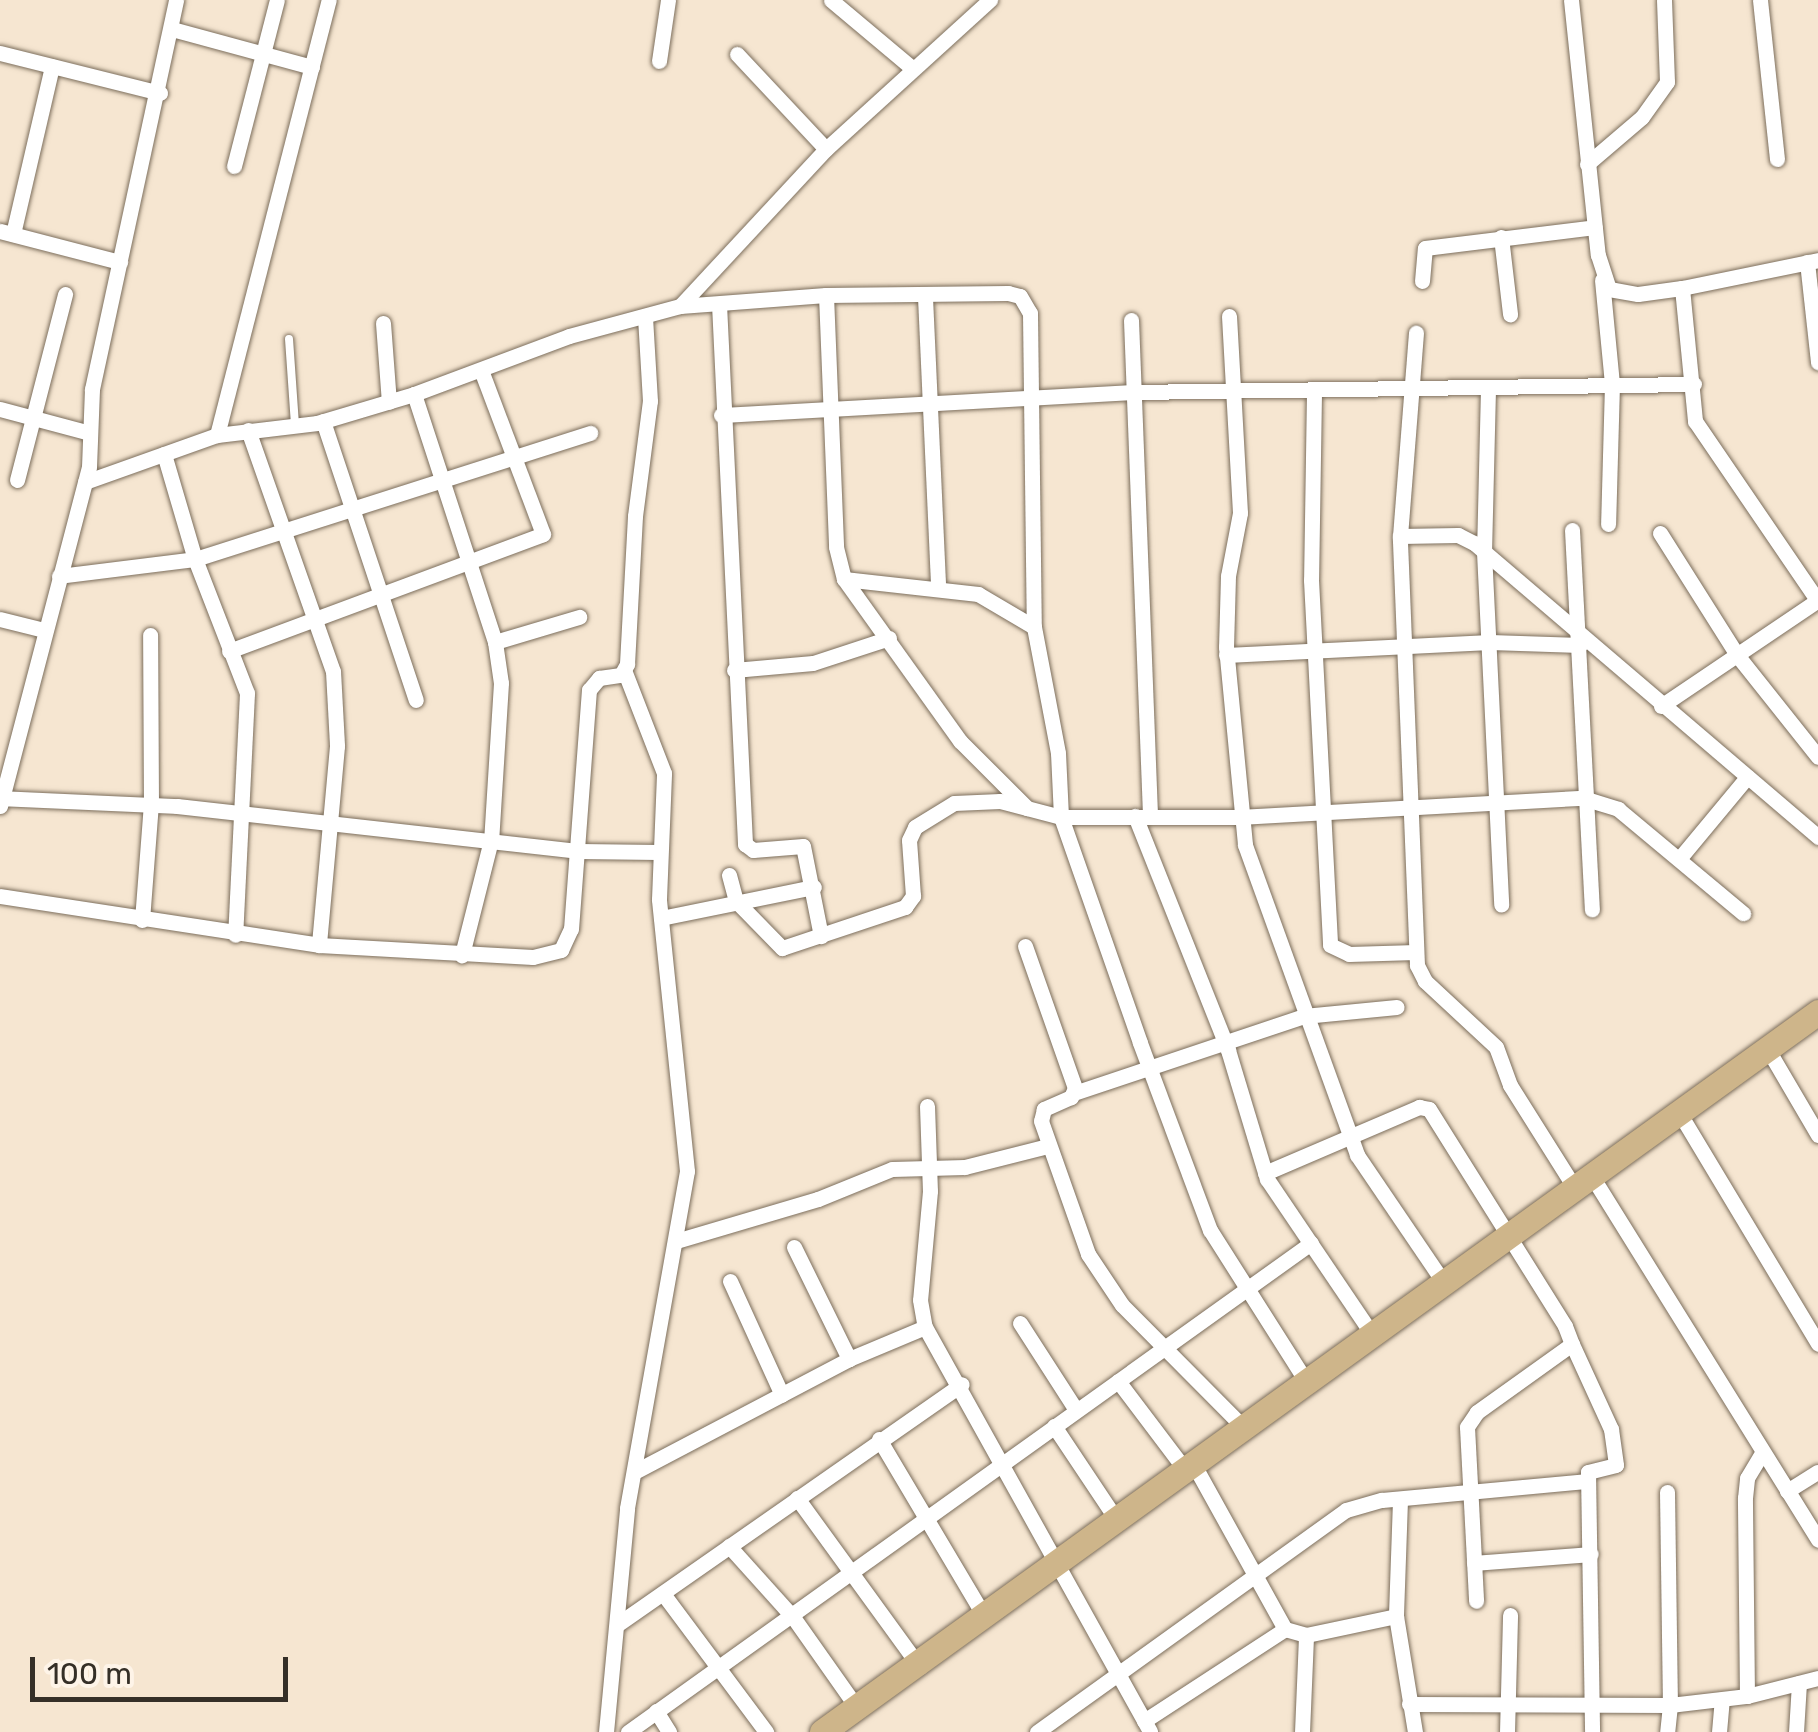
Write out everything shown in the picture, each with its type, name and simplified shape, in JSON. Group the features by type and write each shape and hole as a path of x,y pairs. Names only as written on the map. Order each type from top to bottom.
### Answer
{"main road":[{"path":"831,1730 1051,1563 1446,1286 1818,1012"}],"street":[{"path":"176,0 160,92 92,389 84,482 1,801 152,804 579,852 658,852"},
{"path":"234,166 277,0"},
{"path":"217,435 329,0"},
{"path":"660,61 668,0"},
{"path":"830,0 912,68"},
{"path":"1571,0 1612,384 1608,524"},
{"path":"1587,164 1642,117 1666,82 1664,0"},
{"path":"1760,0 1778,159"},
{"path":"680,306 826,149 979,3"},
{"path":"172,29 312,67"},
{"path":"0,53 160,92"},
{"path":"737,54 826,149"},
{"path":"52,66 6,232 120,262"},
{"path":"1422,281 1425,248 1594,227"},
{"path":"1501,237 1510,314"},
{"path":"1602,280 1623,292 1682,288 1813,261 1818,362"},
{"path":"1661,706 1818,601 1702,437 1682,288"},
{"path":"18,480 65,294"},
{"path":"84,482 217,435 323,421 389,402 680,306 826,295 1020,296 1030,314 1028,398 1036,527 1034,627 1058,753 1061,817 1210,1230 1307,1383"},
{"path":"826,295 836,547 844,579 960,741 1030,811"},
{"path":"925,297 938,587"},
{"path":"720,304 721,415 745,844 753,850 804,846 821,936"},
{"path":"1229,316 1240,513 1228,576 1226,655 1238,817 1304,1016 1350,1138 1404,1232 1446,1286"},
{"path":"606,1732 626,1508 636,1471 687,1171 661,918 658,852 664,773 624,670 650,401 645,317"},
{"path":"1131,320 1142,816 1225,1042 1265,1173 1374,1336"},
{"path":"383,324 389,402"},
{"path":"1416,333 1400,536 1416,952 1425,981 1496,1047 1510,1085 1585,1184 1818,1540"},
{"path":"229,651 469,565 543,534 481,370"},
{"path":"721,415 1134,392 1409,392 1694,384"},
{"path":"1488,389 1484,552 1502,905"},
{"path":"1314,393 1311,580 1318,651 1330,945 1349,954 1416,952"},
{"path":"414,394 495,642 502,705 490,840 462,955"},
{"path":"0,410 90,433"},
{"path":"323,421 416,700"},
{"path":"248,430 316,618 336,692 332,823 319,945"},
{"path":"59,576 195,559 590,432"},
{"path":"164,454 195,559 247,693 235,935"},
{"path":"1572,530 1580,642 1583,798 1592,909"},
{"path":"1660,533 1738,655 1818,757"},
{"path":"1400,536 1458,535 1484,552 1580,642 1818,837"},
{"path":"844,579 978,594 1034,627"},
{"path":"495,642 579,616"},
{"path":"0,619 44,630"},
{"path":"142,920 152,804 150,635"},
{"path":"734,670 813,664 889,638"},
{"path":"1226,655 1403,645 1580,642"},
{"path":"0,896 319,945 533,957 561,950 571,929 589,690 594,680 624,670"},
{"path":"1679,859 1747,777"},
{"path":"730,876 736,901 776,947 821,936 911,901 910,840 927,816 978,799 1061,817 1238,817 1583,798 1618,809 1743,913"},
{"path":"661,918 814,888"},
{"path":"1025,946 1074,1093"},
{"path":"1244,1428 1164,1349 1097,1273 1048,1146 1042,1114 1074,1093 1304,1016 1396,1008"},
{"path":"1767,1048 1818,1136"},
{"path":"928,1106 930,1166 920,1300 925,1327 962,1384 1051,1563 1147,1727 1285,1628"},
{"path":"1265,1173 1419,1107 1429,1109 1572,1344 1614,1447 1615,1469 1588,1472 1592,1732"},
{"path":"1680,1114 1818,1344"},
{"path":"676,1241 818,1199 892,1169 964,1167 1048,1146"},
{"path":"628,1732 716,1666 852,1576 1076,1410 1249,1293 1312,1243"},
{"path":"794,1247 848,1359"},
{"path":"730,1281 782,1395"},
{"path":"1020,1323 1076,1410"},
{"path":"636,1471 848,1359 925,1327"},
{"path":"1476,1601 1470,1419 1572,1344"},
{"path":"1118,1381 1190,1468 1285,1628 1306,1635 1396,1616"},
{"path":"618,1624 962,1384"},
{"path":"1054,1426 1116,1519"},
{"path":"879,1440 984,1616"},
{"path":"1748,1696 1745,1498 1747,1478 1762,1453"},
{"path":"1787,1492 1818,1472"},
{"path":"1037,1732 1346,1510 1400,1500 1588,1481"},
{"path":"1667,1492 1667,1732"},
{"path":"797,1498 920,1666"},
{"path":"1400,1500 1396,1616 1415,1732"},
{"path":"729,1546 792,1618 858,1708"},
{"path":"1474,1563 1591,1554"},
{"path":"664,1595 766,1732"},
{"path":"1507,1732 1510,1614"},
{"path":"1302,1732 1306,1635"},
{"path":"1409,1704 1592,1708 1670,1705 1748,1696 1818,1678"},
{"path":"1796,1732 1799,1682"},
{"path":"1719,1732 1722,1700"},
{"path":"656,1711 669,1732"}],"lane":[{"path":"290,339 295,425"}]}
